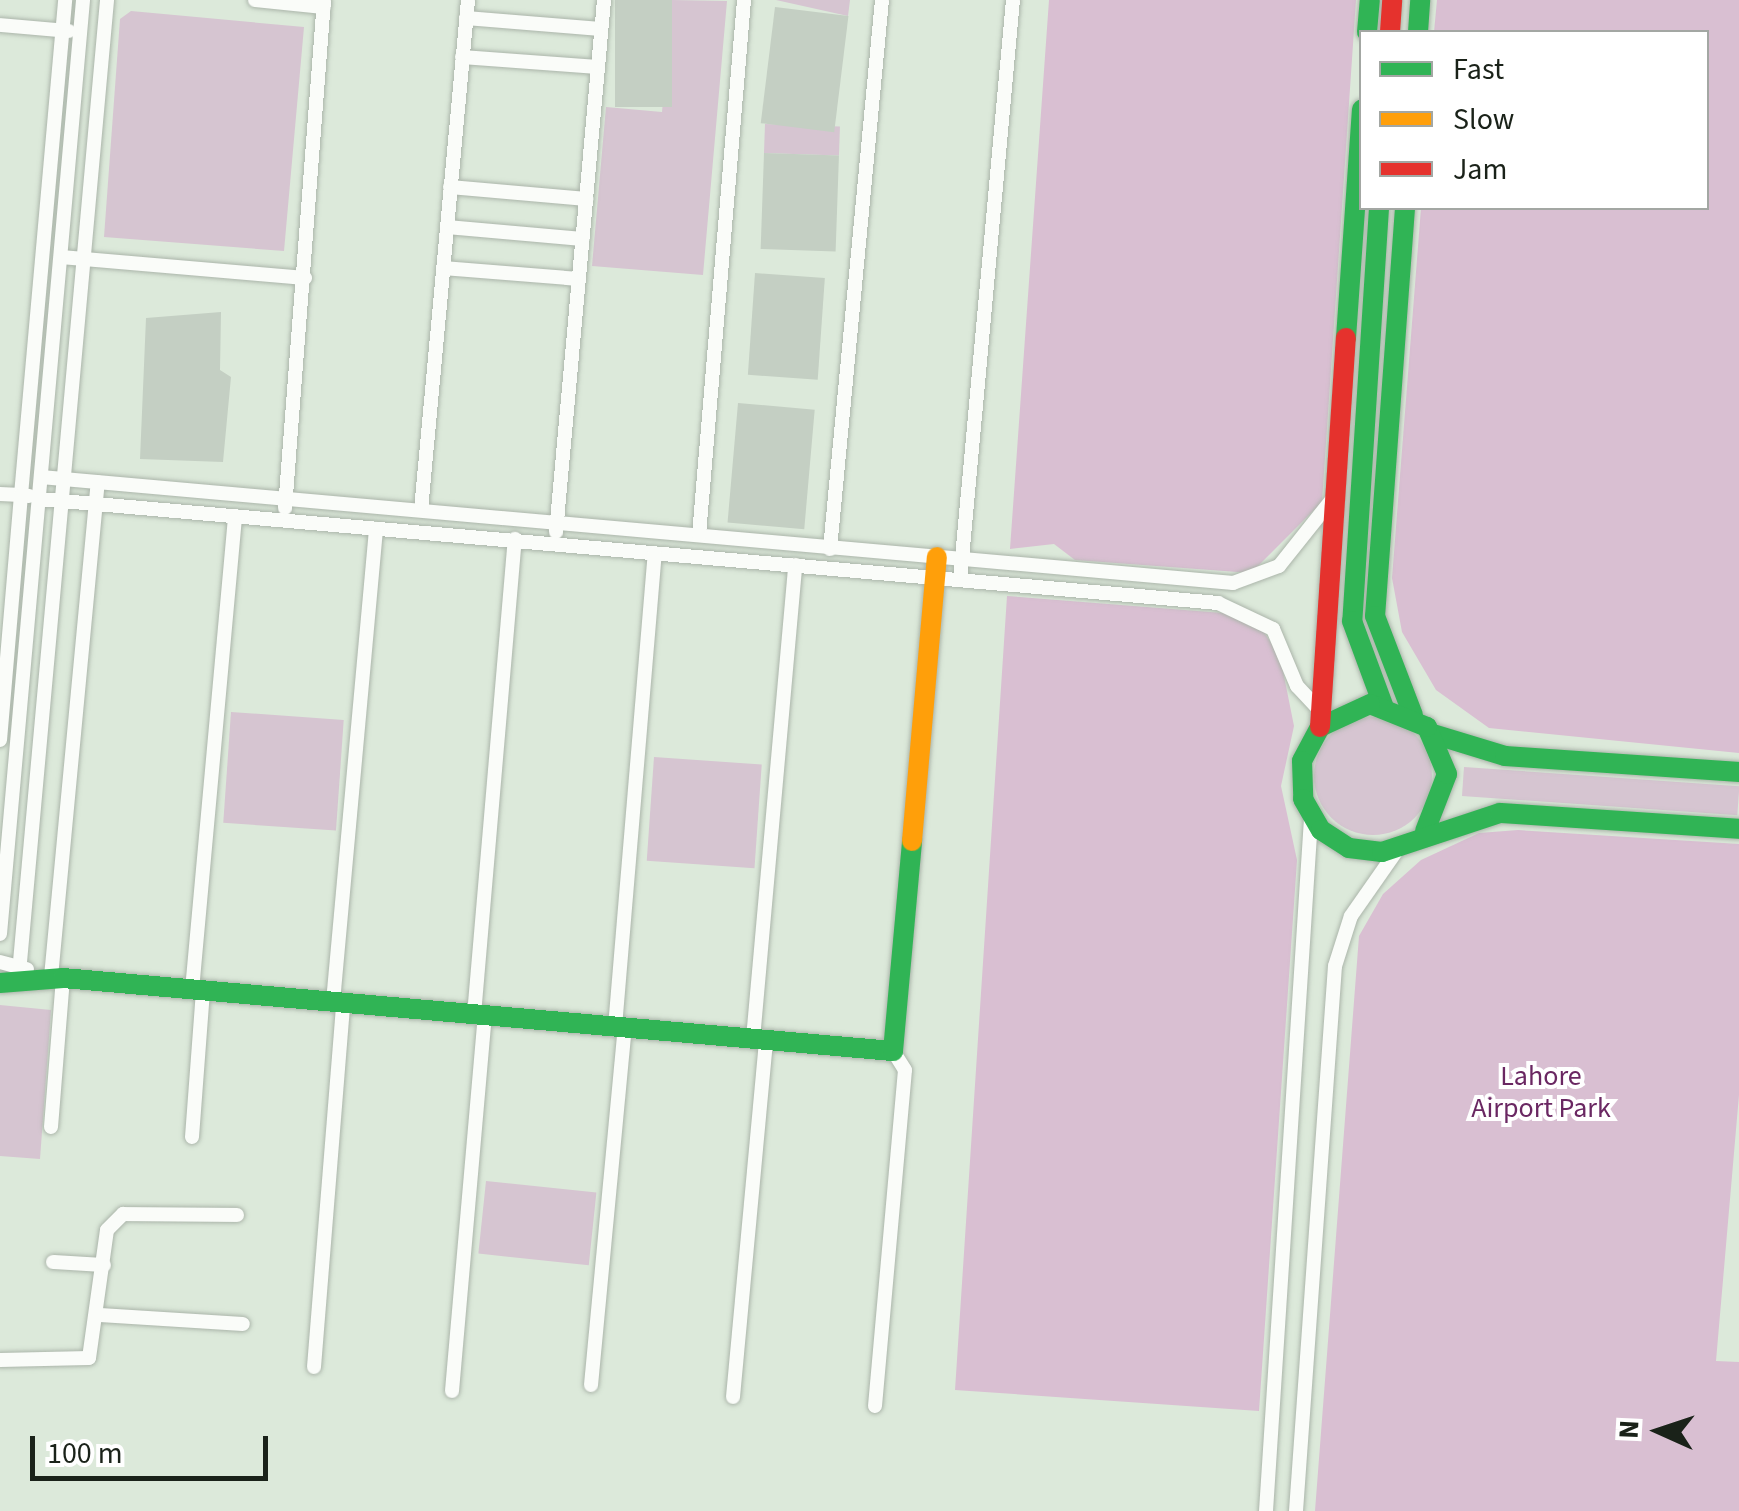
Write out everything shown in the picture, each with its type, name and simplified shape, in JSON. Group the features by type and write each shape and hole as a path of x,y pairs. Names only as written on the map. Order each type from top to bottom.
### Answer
{"street":[{"path":"0,740 65,0"},
{"path":"0,934 83,0"},
{"path":"51,1127 31,977 62,501 107,0"},
{"path":"256,0 324,3 284,519"},
{"path":"420,510 468,0"},
{"path":"555,543 604,0"},
{"path":"699,535 744,0"},
{"path":"830,549 882,0"},
{"path":"960,580 1013,0"},
{"path":"1368,30 1370,0"},
{"path":"1390,30 1392,0"},
{"path":"1418,30 1420,0"},
{"path":"466,18 601,29"},
{"path":"0,25 80,32"},
{"path":"462,57 598,67"},
{"path":"1266,1511 1311,817 1302,761 1320,719 1359,152"},
{"path":"450,186 586,198"},
{"path":"1379,210 1352,621 1383,704"},
{"path":"1405,210 1376,626 1412,715"},
{"path":"447,227 582,239"},
{"path":"60,256 305,278"},
{"path":"443,268 579,278"},
{"path":"41,478 830,549 937,568 960,580 1237,606 1274,629 1296,686 1320,719"},
{"path":"31,977 98,482"},
{"path":"0,494 795,565 937,568 961,560 1246,582 1279,566 1334,498"},
{"path":"192,1137 198,990 235,516"},
{"path":"314,1366 376,530"},
{"path":"452,1391 515,540"},
{"path":"592,1386 655,554"},
{"path":"734,1397 795,565"},
{"path":"875,1406 904,1070 894,1051 937,568"},
{"path":"1320,719 1356,706 1383,704 1412,715 1434,734 1505,756 1739,772"},
{"path":"1425,831 1448,774 1434,734"},
{"path":"1296,1511 1335,966 1351,916 1399,848 1425,831 1516,813 1739,829"},
{"path":"1311,817 1349,848 1399,848"},
{"path":"0,962 31,977 894,1051"},
{"path":"0,1360 81,1362 94,1349 107,1230 123,1214 237,1215"},
{"path":"53,1262 104,1265"},
{"path":"100,1315 243,1324"}],"shaded area":[{"path":"672,0 727,1 703,275 592,266 606,107 662,112"},
{"path":"776,0 850,0 848,16"},
{"path":"131,11 304,27 284,251 104,237 120,19"},
{"path":"765,124 840,127 839,156 764,153"},
{"path":"231,712 344,720 336,831 223,823"},
{"path":"1373,717 1406,727 1422,743 1432,776 1422,809 1406,825 1373,835 1340,825 1324,809 1314,776 1324,743 1340,727"},
{"path":"654,757 762,765 754,868 647,861"},
{"path":"1464,767 1739,786 1737,815 1462,796"},
{"path":"0,1005 51,1010 40,1159 0,1156"},
{"path":"486,1181 596,1193 589,1265 478,1254"}],"green space":[{"path":"1049,0 1356,0 1322,502 1251,573 1075,560 1054,544 1010,549"},
{"path":"1437,0 1739,0 1739,753 1489,728 1436,690 1402,632 1392,578 1421,210 1709,210 1709,30 1434,30"},
{"path":"1007,596 1223,613 1263,631 1280,656 1294,726 1281,786 1297,860 1259,1411 955,1390"},
{"name":"Lahore Airport Park","path":"1518,830 1739,844 1739,1095 1716,1361 1739,1362 1739,1511 1315,1511 1359,936 1383,894 1421,860 1479,833"}],"building":[{"path":"615,0 672,0 672,107 615,107"},
{"path":"775,7 848,16 834,132 761,123"},
{"path":"764,153 839,156 836,252 761,249"},
{"path":"755,273 825,278 818,380 748,375"},
{"path":"221,312 220,370 231,377 223,462 140,459 146,318"},
{"path":"738,403 815,410 804,529 728,523"}],"traffic: fast":[{"path":"1367,30 1370,0"},
{"path":"1418,30 1420,0"},
{"path":"1346,338 1359,153"},
{"path":"1379,210 1352,621 1383,705"},
{"path":"1405,210 1375,616 1413,715"},
{"path":"1425,831 1447,774 1427,727 1370,704 1320,727 1302,761 1303,799 1321,830 1349,848 1382,852 1500,813 1739,829"},
{"path":"1433,734 1505,756 1739,772"},
{"path":"0,983 63,978 893,1051 912,841"}],"traffic: slow":[{"path":"912,841 937,557"}],"traffic: jam":[{"path":"1390,30 1392,0"},
{"path":"1320,727 1346,338"}]}
